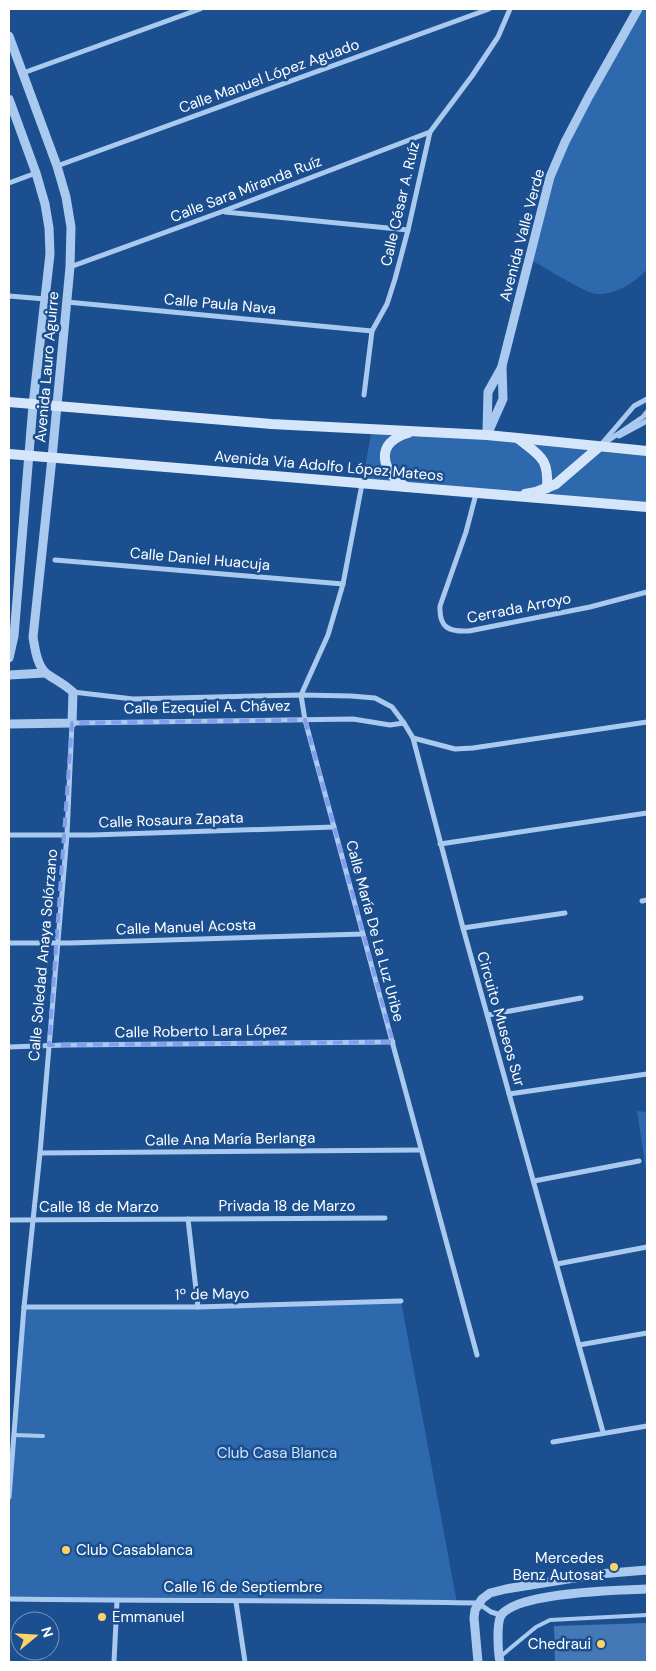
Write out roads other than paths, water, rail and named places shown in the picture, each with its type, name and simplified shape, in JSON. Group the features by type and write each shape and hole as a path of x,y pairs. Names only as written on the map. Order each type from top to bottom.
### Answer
{"main road":[{"path":"9,402 271,424 518,438 647,451"},
{"path":"407,487 389,473 385,454 388,443 397,436 416,431"},
{"path":"518,438 540,456 547,467 547,488"},
{"path":"514,496 556,484 599,447"},
{"name":"Avenida Via Adolfo López Mateos","path":"9,454 647,507"}],"street":[{"path":"23,72 200,9"},
{"name":"Calle Manuel López Aguado","path":"56,166 489,9"},
{"name":"Calle César A. Ruíz","path":"364,395 372,331 387,304 408,230 430,132 472,76 498,37 510,9"},
{"name":"Avenida Valle Verde","path":"487,436 504,399 502,366 550,177 565,142 589,96 638,9"},
{"name":"Avenida Lauro Aguirre","path":"9,36 56,166 66,197 71,227 70,267 33,637 35,654 45,672"},
{"name":"Avenida Lauro Aguirre","path":"9,99 36,172 45,204 49,228 50,254 28,456 14,636 9,658"},
{"name":"Calle Sara Miranda Ruíz","path":"70,267 222,212 430,132"},
{"path":"9,183 36,172"},
{"path":"222,212 408,230"},
{"path":"9,296 45,300"},
{"name":"Calle Paula Nava","path":"66,302 372,331"},
{"path":"487,436 488,392 502,366"},
{"path":"599,447 634,406 647,399"},
{"path":"599,447 643,417 647,412"},
{"path":"599,447 647,422"},
{"path":"305,720 301,695 328,635 343,584 362,484"},
{"name":"Cerrada Arroyo","path":"476,494 466,532 440,606 443,624 448,629 458,632 469,631 590,607 647,592"},
{"name":"Calle Daniel Huacuja","path":"55,560 343,584"},
{"path":"9,675 45,672 63,682 73,692"},
{"name":"Calle Ezequiel A. Chávez","path":"73,692 133,699 301,695"},
{"name":"Calle Soledad Anaya Solórzano","path":"9,1497 24,1307 40,1153 67,835 73,692"},
{"name":"Circuito Museos Sur","path":"301,695 375,698 392,707 413,738 462,928 488,1015 603,1432"},
{"name":"Calle Ezequiel A. Chávez","path":"9,724 353,719 390,725 404,723"},
{"name":"Calle María De La Luz Uribe","path":"305,720 393,1042 419,1150 477,1355"},
{"path":"413,738 456,749 473,748 647,722"},
{"path":"440,844 647,814"},
{"name":"Calle Rosaura Zapata","path":"9,835 334,827"},
{"path":"462,928 566,913"},
{"name":"Calle Manuel Acosta","path":"9,943 57,944 363,934"},
{"path":"488,1015 581,998"},
{"name":"Calle Roberto Lara López","path":"9,1047 393,1042"},
{"path":"510,1094 647,1074"},
{"name":"Calle Ana María Berlanga","path":"40,1153 419,1150"},
{"path":"534,1180 639,1161"},
{"name":"Privada 18 de Marzo","path":"188,1219 385,1218"},
{"path":"188,1219 198,1307"},
{"name":"Calle 18 de Marzo","path":"9,1220 188,1219"},
{"path":"557,1264 647,1248"},
{"name":"1º de Mayo","path":"24,1307 198,1307 400,1302"},
{"path":"579,1345 647,1333"},
{"path":"553,1442 647,1426"},
{"path":"478,1662 474,1618 478,1604 490,1594 506,1589 599,1574 647,1570"},
{"path":"499,1660 498,1626 501,1615 507,1609 522,1603 593,1590 647,1589"},
{"name":"Calle 16 de Septiembre","path":"9,1599 236,1602 353,1601 478,1604 491,1612 501,1615"},
{"path":"114,1662 117,1600"},
{"path":"236,1602 245,1662"}],"lane":[{"path":"15,1435 43,1436"},
{"path":"499,1660 536,1627 550,1620 647,1615"}],"place":[{"name":"Club Casablanca","path":"66,1550"},
{"name":"Mercedes Benz Autosat","path":"614,1567"},
{"name":"Emmanuel","path":"102,1617"},
{"name":"Chedraui","path":"601,1644"}],"park label":[{"name":"Club Casa Blanca","path":"277,1453"}]}
